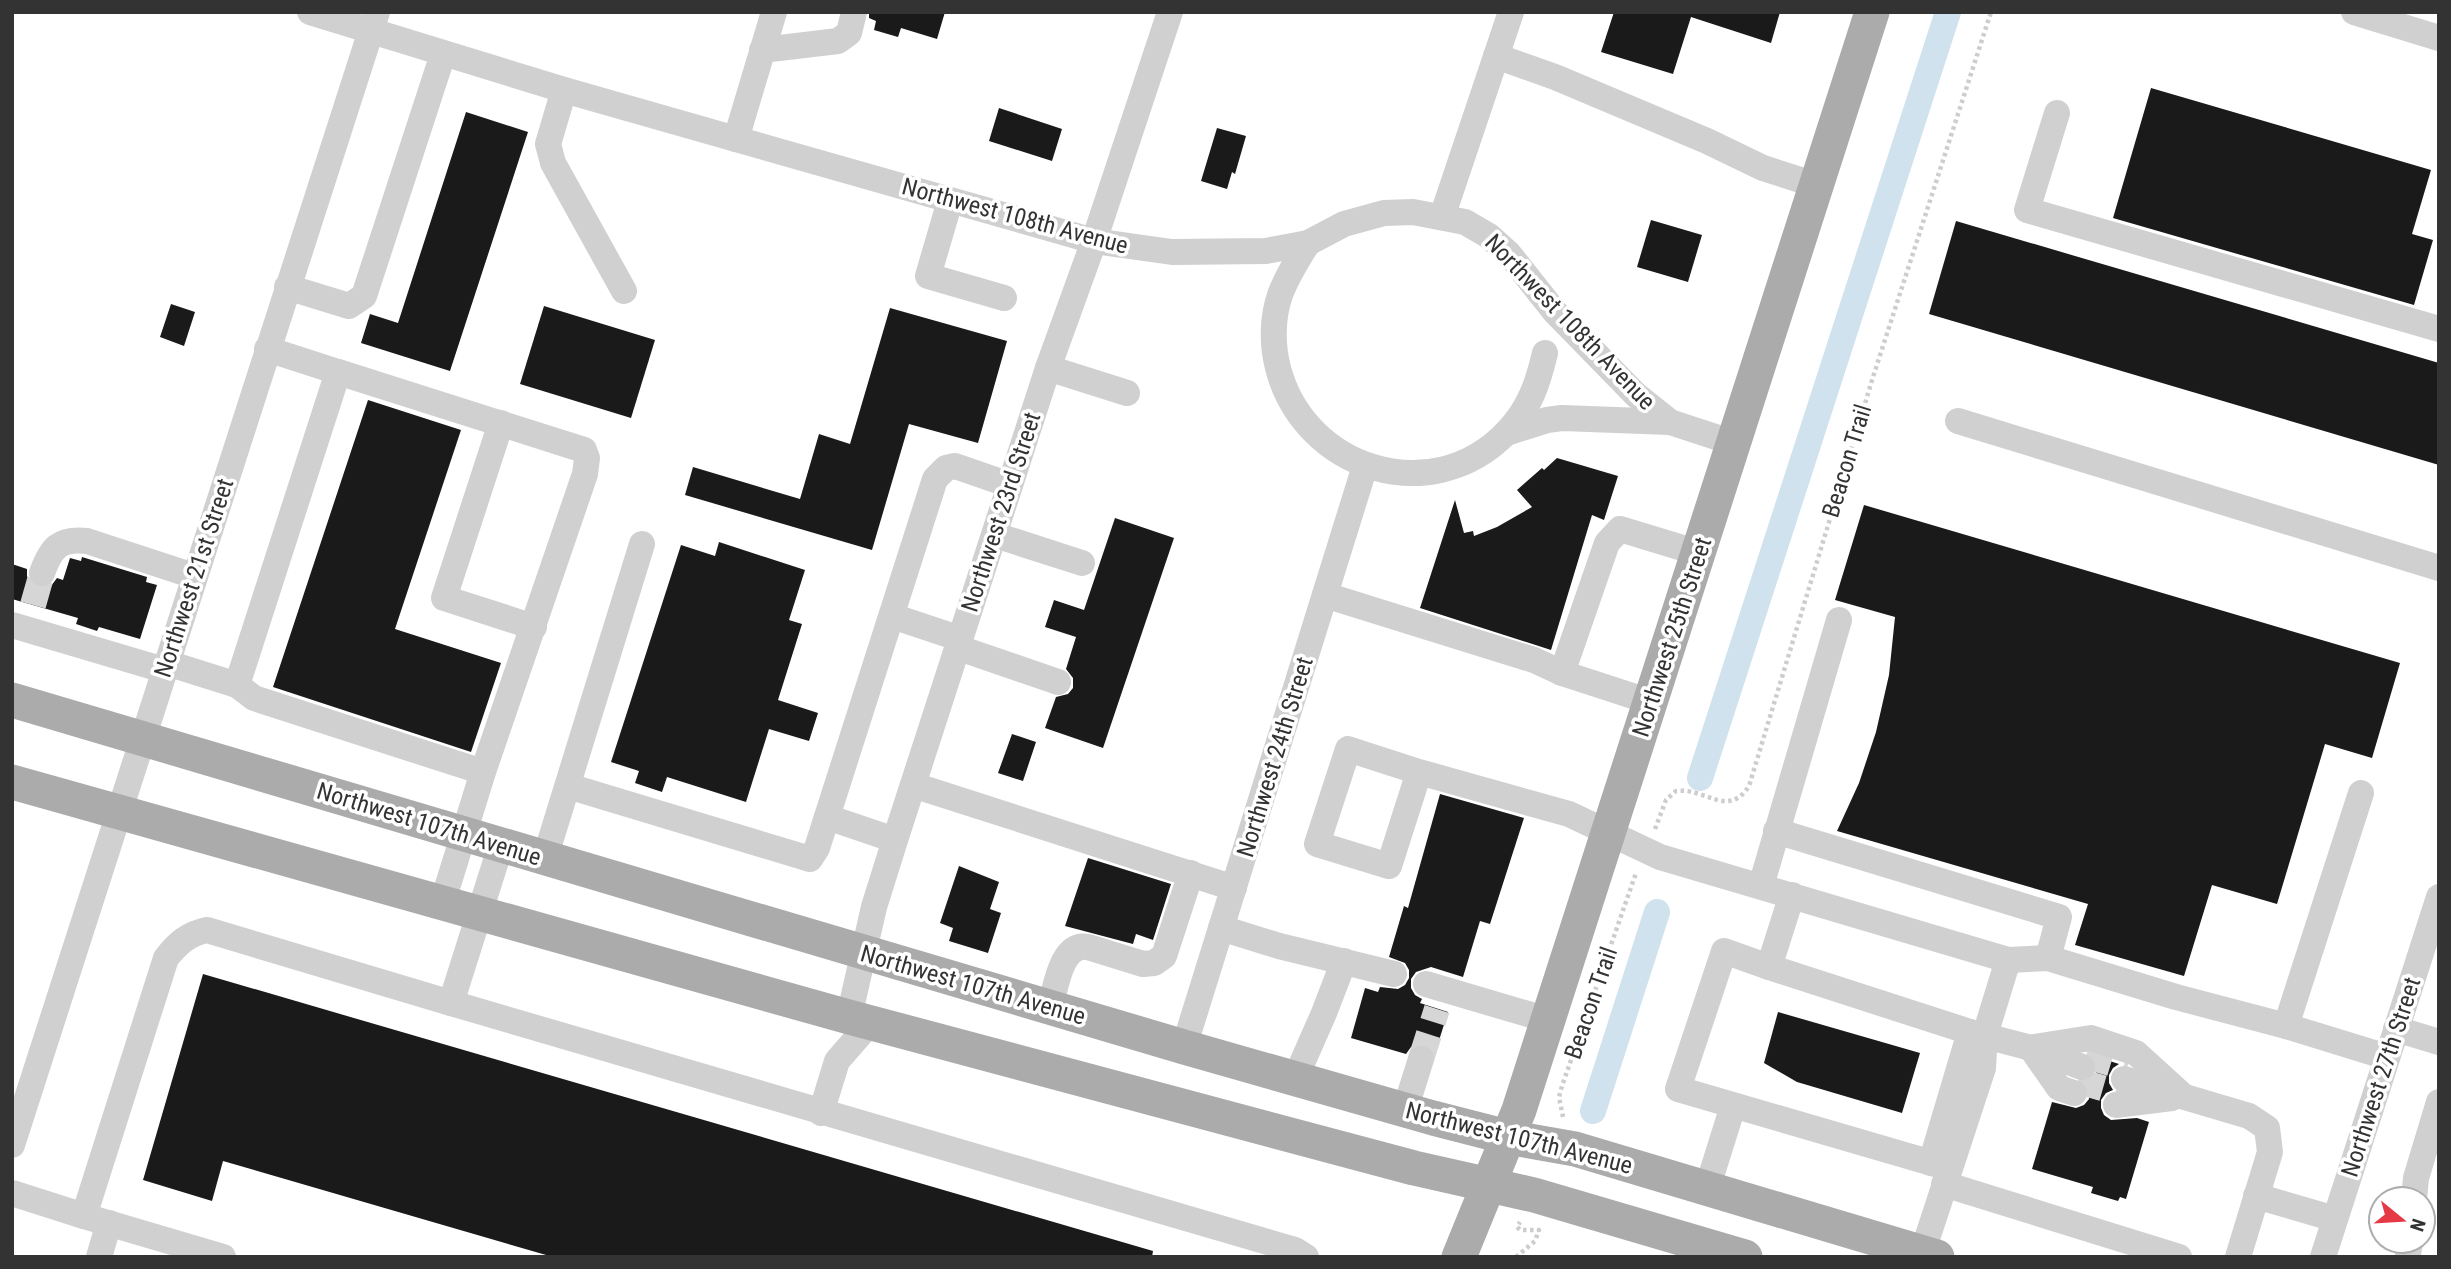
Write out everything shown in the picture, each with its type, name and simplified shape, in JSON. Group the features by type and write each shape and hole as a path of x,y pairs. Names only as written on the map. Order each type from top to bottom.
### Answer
{"main road":[{"name":"Northwest 25th Street","path":"1460,1257 1487,1184 1519,1110 1872,12"},
{"name":"Northwest 107th Avenue","path":"12,700 1184,1047 1405,1110 1507,1136 1575,1149 1927,1255"},
{"path":"12,782 859,1020 1415,1168 1548,1199 1745,1257"}],"street":[{"name":"Northwest 108th Avenue","path":"310,12 374,21 443,54 1094,241 1172,252 1227,253 1266,251 1308,243 1344,223 1384,214 1413,212 1465,222 1489,236 1509,254 1556,312 1636,396 1670,422 1734,443"},
{"path":"736,139 774,12"},
{"path":"762,50 838,41 849,33 854,12"},
{"name":"Northwest 23rd Street","path":"859,1020 864,952 874,906 1048,368 1094,241 1170,12"},
{"path":"1442,217 1511,12"},
{"path":"2354,12 2439,38"},
{"name":"Northwest 21st Street","path":"12,1145 374,21"},
{"path":"287,286 349,306 364,296 443,54"},
{"path":"1496,56 1581,88 1763,167 1816,185"},
{"path":"564,90 548,144 553,163 624,291"},
{"path":"2057,113 2027,210 2439,329"},
{"path":"950,201 928,276 1003,298"},
{"path":"1308,243 1279,296 1274,325 1275,356 1282,384 1295,411 1314,435 1338,453 1365,466 1395,473 1425,472 1454,466 1482,453 1506,433 1525,410 1538,382 1545,353"},
{"path":"267,349 584,450 587,458 585,474 483,772 442,904"},
{"path":"1048,368 1127,393"},
{"path":"237,685 338,372"},
{"path":"1506,433 1562,418 1670,422"},
{"path":"1958,421 2439,568"},
{"path":"500,423 444,598 534,627"},
{"path":"568,786 806,858 813,856 935,479 955,466 1010,485"},
{"name":"Northwest 24th Street","path":"1184,1047 1365,466"},
{"path":"1562,673 1607,543 1620,529 1699,553"},
{"path":"995,536 1082,563"},
{"path":"41,573 52,551 62,542 71,539 87,541 194,576"},
{"path":"545,858 642,544"},
{"path":"1325,595 1534,660 1562,673 1651,702"},
{"path":"892,616 1058,682"},
{"path":"24,620 165,666 237,685 254,698 483,772"},
{"path":"1761,886 1839,620"},
{"path":"1419,772 1389,866 1317,844 1348,749 1569,814 1660,858 2008,960 2048,958 2176,998 2286,1026 2388,1057"},
{"path":"913,785 1234,888"},
{"path":"2286,1026 2361,793"},
{"path":"827,817 895,840"},
{"path":"1776,831 2059,917 2048,958"},
{"path":"451,1003 501,845"},
{"path":"1050,1007 1066,958 1073,948 1088,947 1143,964 1154,963 1164,956 1191,873"},
{"path":"1769,967 1793,895"},
{"name":"Northwest 27th Street","path":"2323,1257 2439,897"},
{"path":"1221,928 1279,946 1394,974"},
{"path":"99,1257 97,1219 166,958 178,943 192,933 207,930 821,1113 1295,1250 1306,1257"},
{"path":"2080,1074 2031,1048 1978,1034 1724,951 1678,1089 1941,1172 2173,1256"},
{"path":"1927,1255 1941,1172 1983,1068 1978,1034 2008,960"},
{"path":"1295,1079 1344,961"},
{"path":"1436,994 1548,1020"},
{"path":"821,1113 837,1061 859,1020"},
{"path":"2396,1029 2439,1042"},
{"path":"2031,1048 2091,1038 2136,1053 2184,1096"},
{"path":"1405,1110 1422,1059"},
{"path":"2184,1096 2122,1086 2184,1096 2249,1116 2267,1128 2270,1152 2238,1257"},
{"path":"2415,1185 2439,1102"},
{"path":"1707,1189 1733,1106"},
{"path":"12,1193 223,1257"},
{"path":"2256,1196 2335,1219"}],"path":[{"name":"Beacon Trail","path":"1653,834 1665,800 1671,794 1682,790 1729,802 1737,800 1749,786 1872,377 1991,12"},
{"name":"Beacon Trail","path":"1566,1121 1560,1108 1562,1086 1636,875"},
{"path":"1516,1257 1535,1241 1539,1230 1520,1230 1517,1227"}],"building":[{"path":"869,12 945,12 937,39 901,28 898,37 874,30 876,21 869,18"},
{"path":"1614,12 1780,12 1771,43 1691,17 1673,74 1601,52"},
{"path":"2151,88 2431,170 2412,234 2433,240 2414,305 2113,218"},
{"path":"999,108 1062,129 1052,161 989,141"},
{"path":"466,112 528,132 450,371 361,343 370,314 398,323"},
{"path":"1217,128 1246,136 1235,174 1232,172 1227,189 1201,181"},
{"path":"1651,220 1702,235 1688,282 1637,267"},
{"path":"1956,221 2439,363 2439,465 1929,314"},
{"path":"171,304 195,312 184,346 160,337"},
{"path":"544,306 655,340 631,418 520,384"},
{"path":"890,308 1007,341 978,443 909,424 872,550 685,495 693,467 800,499 819,434 850,444"},
{"path":"368,400 461,430 395,629 501,663 471,752 273,687"},
{"path":"1557,458 1618,476 1604,520 1592,515 1551,650 1420,608 1455,500 1464,533 1473,531 1474,536 1497,527 1532,507 1517,490"},
{"path":"1864,505 2400,663 2372,758 2325,744 2277,904 2212,885 2184,976 2075,945 2088,904 1837,831 1859,783 1876,732 1889,675 1895,617 1835,600"},
{"path":"1115,518 1174,538 1103,748 1045,728 1056,697 1068,694 1073,688 1073,678 1066,669 1076,637 1045,627 1054,600 1084,610"},
{"path":"719,542 805,570 789,620 802,624 778,700 818,713 809,741 769,729 746,802 667,777 662,792 635,783 639,771 611,762 681,545 715,556"},
{"path":"82,557 147,577 146,582 157,585 140,639 99,627 97,631 76,624 78,618 12,599 12,564 27,569 30,583 44,589 51,586 57,578 63,580 70,558 81,561"},
{"path":"1012,734 1036,742 1023,781 998,773"},
{"path":"1440,794 1524,818 1490,924 1480,921 1463,977 1431,967 1416,972 1411,979 1411,988 1415,995 1422,999 1420,1003 1448,1012 1435,1053 1426,1044 1418,1044 1411,1047 1406,1054 1351,1038 1365,988 1378,992 1380,987 1398,989 1405,985 1409,978 1405,963 1389,957 1404,906 1408,908"},
{"path":"1088,858 1171,884 1153,940 1136,934 1133,944 1065,926"},
{"path":"959,866 999,882 990,909 1001,913 988,953 949,941 953,928 940,923"},
{"path":"203,974 1153,1251 1152,1257 553,1257 223,1161 212,1201 143,1180"},
{"path":"1778,1012 1920,1053 1902,1113 1797,1082 1764,1063"},
{"path":"2091,1055 2119,1064 2109,1075 2113,1090 2106,1093 2101,1100 2104,1115 2111,1120 2137,1118 2149,1122 2126,1199 2120,1197 2118,1201 2091,1193 2093,1187 2032,1169 2052,1102 2076,1108 2089,1099 2085,1082 2096,1073 2098,1065"}],"waterway":[{"path":"1700,778 1948,12"},
{"path":"1593,1111 1657,912"}],"tunnel":[{"path":"33,605 42,573"},
{"path":"1421,1059 1437,1009"},
{"path":"2086,1056 2127,1068"},
{"path":"2078,1081 2120,1093"}]}
